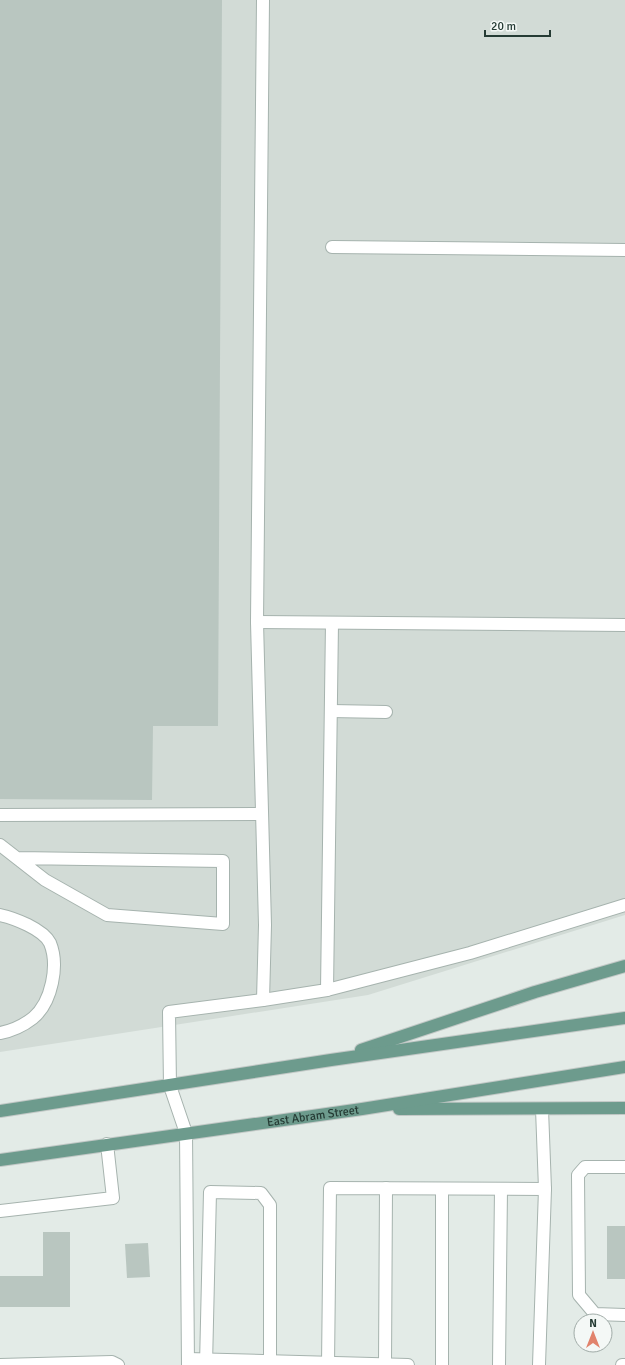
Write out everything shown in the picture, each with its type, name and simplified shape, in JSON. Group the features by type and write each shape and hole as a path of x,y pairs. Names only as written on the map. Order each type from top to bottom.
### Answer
{"main road":[{"path":"331,1060 535,992 625,966"},
{"path":"0,1111 331,1060 625,1018"},
{"name":"East Abram Street","path":"0,1160 362,1108 625,1067"},
{"path":"362,1108 625,1108"}],"lane":[{"path":"263,0 258,622 265,925 263,1000"},
{"path":"332,246 625,250"},
{"path":"258,622 625,625"},
{"path":"327,990 332,623"},
{"path":"331,711 386,712"},
{"path":"0,815 262,814"},
{"path":"0,845 45,880 107,915 224,924 223,861 17,858"},
{"path":"408,1365 188,1362 186,1133 170,1086 169,1012 327,990 470,953 625,905"},
{"path":"0,915 13,918 35,929 49,942 53,956 53,973 45,1002 34,1017 21,1026 0,1032"},
{"path":"539,1365 545,1189 542,1108"},
{"path":"0,1211 113,1198 107,1144"},
{"path":"625,1167 585,1167 578,1175 579,1295 595,1314 625,1315"},
{"path":"328,1364 330,1188 545,1189"},
{"path":"385,1365 386,1188"},
{"path":"442,1189 442,1365"},
{"path":"499,1365 501,1189"},
{"path":"206,1362 210,1192 260,1193 270,1205 270,1363"},
{"path":"0,1365 112,1362 118,1365"}],"shaded area":[{"path":"0,0 625,0 625,915 368,995 0,1052"}],"building":[{"path":"0,0 222,0 218,726 153,726 152,800 0,799"},
{"path":"607,1226 625,1226 625,1279 607,1279"},
{"path":"43,1232 70,1232 70,1307 0,1307 0,1276 43,1276"},
{"path":"148,1243 150,1277 127,1278 125,1244"}]}
